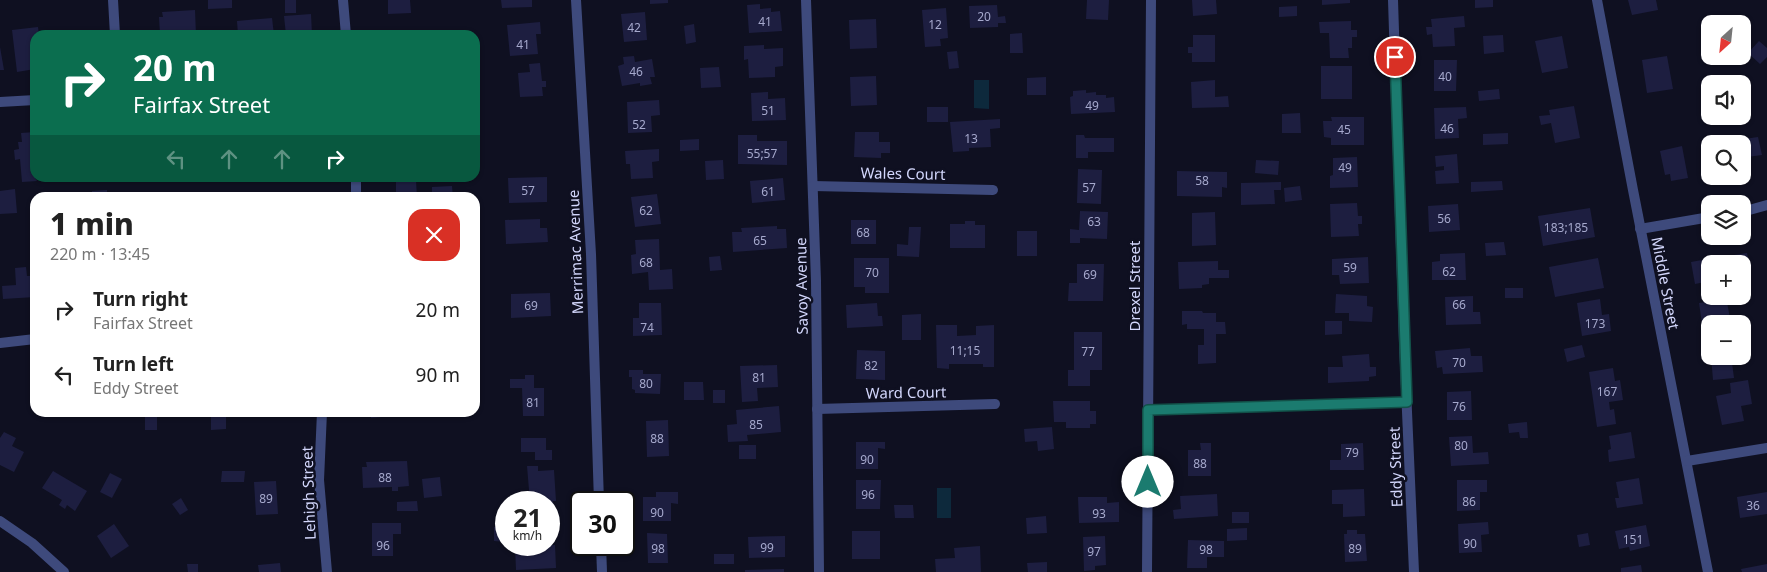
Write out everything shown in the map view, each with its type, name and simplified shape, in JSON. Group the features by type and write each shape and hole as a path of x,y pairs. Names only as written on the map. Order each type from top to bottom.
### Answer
{"street":[{"path":"113,0 116,30"},
{"path":"343,0 346,30"},
{"name":"Merrimac Avenue","path":"576,0 591,254 599,491"},
{"name":"Savoy Avenue","path":"806,0 816,280 819,572"},
{"name":"Drexel Street","path":"1147,572 1151,0"},
{"name":"Eddy Street","path":"1393,0 1414,572"},
{"name":"Middle Street","path":"1597,0 1640,230 1708,572"},
{"path":"0,102 30,100"},
{"name":"Wales Court","path":"813,186 992,190"},
{"path":"1751,209 1767,205"},
{"path":"1640,230 1701,219"},
{"path":"0,343 30,340"},
{"path":"1148,410 1407,402"},
{"name":"Ward Court","path":"818,409 996,404"},
{"name":"Lehigh Street","path":"322,417 319,480 327,572"},
{"path":"1687,461 1767,448"},
{"path":"0,521 32,543 64,572"},
{"path":"601,556 602,572"}],"water":[{"path":"974,80 989,80 989,109 974,108"},
{"path":"937,488 951,488 951,518 937,518"}],"building":[{"path":"208,0 232,0 232,8 208,9"},
{"path":"285,0 296,0 296,13 285,13"},
{"path":"388,0 410,0 411,13 388,14"},
{"path":"501,0 532,0 532,7 502,8"},
{"path":"650,0 668,0 668,3 650,4"},
{"path":"1087,0 1109,0 1108,20 1086,19"},
{"path":"1192,0 1216,0 1217,14 1193,16"},
{"path":"1322,0 1350,0 1350,3 1322,5"},
{"path":"1475,0 1493,0 1493,7 1475,8"},
{"path":"1628,0 1656,0 1658,10 1632,15"},
{"path":"760,4 760,9 771,8 771,12 780,11 782,31 749,33 747,5"},
{"path":"997,5 998,17 1005,16 1006,23 998,23 998,27 970,28 969,6"},
{"path":"1297,6 1297,16 1279,17 1279,7"},
{"path":"946,8 948,38 940,39 941,46 925,47 922,10"},
{"path":"195,10 196,30 160,30 159,17 163,17 162,12"},
{"path":"645,12 647,40 624,42 621,14"},
{"path":"311,14 312,30 285,30 284,16"},
{"path":"1464,16 1465,27 1454,28 1455,46 1433,47 1432,34 1427,35 1426,27 1432,27 1431,19"},
{"path":"272,18 273,30 238,30 237,21"},
{"path":"876,19 877,48 850,49 849,20"},
{"path":"1351,21 1351,30 1357,30 1357,37 1352,37 1352,48 1348,48 1349,58 1330,58 1329,33 1320,33 1319,22"},
{"path":"540,22 541,34 536,34 538,54 510,56 507,25"},
{"path":"694,24 696,42 686,44 684,26"},
{"path":"38,27 38,30 30,30 30,70 17,72 12,30"},
{"path":"1022,33 1023,53 1010,53 1010,34"},
{"path":"1193,35 1215,35 1215,62 1192,62 1192,53 1188,53 1188,47 1193,47"},
{"path":"1503,35 1504,52 1484,54 1483,36"},
{"path":"1562,36 1568,68 1542,73 1535,41"},
{"path":"1759,41 1767,48 1767,57 1760,64 1751,56 1751,50"},
{"path":"764,45 764,49 783,48 783,66 775,67 775,77 749,78 748,59 744,60 744,46"},
{"path":"0,47 4,70 0,70"},
{"path":"957,51 959,68 949,69 947,52"},
{"path":"634,56 635,62 652,59 655,77 650,77 652,84 640,86 640,83 622,86 618,66 624,64 623,57"},
{"path":"1667,56 1673,89 1647,93 1642,60"},
{"path":"1434,60 1457,60 1456,91 1434,91"},
{"path":"540,63 542,81 546,81 546,87 542,87 543,96 520,97 518,73 530,72 529,64"},
{"path":"1321,66 1352,66 1352,99 1321,99"},
{"path":"719,67 721,87 701,88 700,68"},
{"path":"876,76 877,105 851,106 850,77"},
{"path":"1046,77 1046,95 1027,95 1027,78"},
{"path":"1215,80 1215,97 1228,96 1229,107 1192,108 1191,82"},
{"path":"1499,89 1500,99 1479,101 1478,91"},
{"path":"1086,90 1086,93 1096,92 1096,95 1106,95 1106,98 1114,97 1115,112 1071,114 1070,97 1073,96 1073,91"},
{"path":"768,92 768,99 785,98 786,120 752,121 751,93"},
{"path":"659,100 660,115 651,116 652,132 628,133 627,102"},
{"path":"1574,106 1580,138 1555,143 1551,123 1541,125 1539,116 1550,115 1549,110"},
{"path":"927,107 948,107 948,122 927,122"},
{"path":"1466,107 1467,118 1458,119 1459,138 1435,139 1434,108"},
{"path":"1300,113 1301,133 1282,133 1282,114"},
{"path":"1331,117 1364,117 1364,145 1331,145 1331,138 1324,137 1323,121 1332,121"},
{"path":"1000,119 1000,128 990,129 991,147 969,148 969,151 953,152 950,122"},
{"path":"30,132 30,181 22,182 20,159 15,160 14,150 19,149 18,142 22,142 21,133"},
{"path":"855,132 879,132 879,142 890,142 890,153 881,153 881,158 854,157"},
{"path":"1508,133 1508,144 1483,145 1483,134"},
{"path":"738,135 757,135 757,141 787,141 787,165 738,164"},
{"path":"1076,135 1084,135 1085,138 1114,138 1114,152 1088,152 1088,158 1076,158"},
{"path":"1758,137 1762,155 1751,156 1751,138"},
{"path":"699,139 699,150 680,151 680,140"},
{"path":"1682,146 1688,178 1671,181 1670,174 1665,175 1660,151"},
{"path":"659,149 659,161 652,162 653,178 631,179 630,164 626,164 625,151"},
{"path":"1457,154 1459,183 1436,184 1435,171 1444,170 1444,166 1436,167 1435,156"},
{"path":"1357,157 1358,187 1330,188 1330,176 1333,175 1333,158"},
{"path":"723,160 724,179 706,180 705,161"},
{"path":"1256,160 1279,161 1278,175 1255,173"},
{"path":"1078,169 1102,170 1101,204 1077,203"},
{"path":"1177,171 1227,172 1227,188 1222,187 1222,197 1177,196"},
{"path":"547,177 547,202 509,203 508,178"},
{"path":"783,178 785,200 752,203 750,181"},
{"path":"1502,181 1503,190 1471,192 1471,182"},
{"path":"396,182 416,182 417,192 396,192"},
{"path":"1281,182 1281,190 1274,190 1275,204 1241,205 1241,183"},
{"path":"452,186 452,192 432,192 432,187"},
{"path":"1300,186 1302,200 1285,202 1284,188"},
{"path":"15,189 17,213 0,214 0,191"},
{"path":"107,190 107,192 92,192"},
{"path":"657,194 661,224 635,227 631,197"},
{"path":"1357,203 1358,216 1362,216 1362,224 1358,224 1359,236 1331,237 1330,204"},
{"path":"1458,204 1460,230 1429,232 1428,206"},
{"path":"1590,208 1595,237 1543,246 1538,216"},
{"path":"1080,211 1108,212 1107,239 1080,238 1080,243 1070,243 1070,229 1079,230"},
{"path":"1215,212 1216,245 1192,246 1192,213"},
{"path":"540,219 540,228 547,228 548,242 506,244 505,220"},
{"path":"851,220 876,220 876,244 851,244"},
{"path":"965,221 975,221 975,225 985,225 985,248 950,248 950,224 965,224"},
{"path":"777,226 777,229 786,229 787,248 733,252 732,232 742,232 741,228"},
{"path":"909,227 921,227 919,257 897,256 897,244 908,245"},
{"path":"1017,231 1037,231 1037,256 1017,256"},
{"path":"659,239 660,270 672,269 673,289 649,290 648,272 632,274 631,255 636,254 635,240"},
{"path":"1504,242 1506,255 1486,256 1485,243"},
{"path":"1465,253 1466,280 1432,280 1432,262 1440,261 1440,254"},
{"path":"720,256 722,270 710,271 709,257"},
{"path":"1368,257 1369,283 1340,284 1339,275 1332,275 1332,259"},
{"path":"854,258 889,258 889,293 865,293 865,287 854,287"},
{"path":"1598,258 1604,288 1555,297 1549,267"},
{"path":"1701,260 1701,283 1695,284 1691,262"},
{"path":"1218,261 1218,270 1229,270 1229,278 1209,278 1209,284 1202,285 1202,288 1179,289 1178,262"},
{"path":"1077,264 1104,264 1103,301 1068,301 1069,283 1077,283"},
{"path":"26,267 27,276 30,276 30,297 3,299 2,286 16,285 15,268"},
{"path":"1505,288 1523,288 1523,298 1505,298"},
{"path":"550,293 551,316 511,318 511,294"},
{"path":"1336,294 1367,296 1367,306 1373,307 1372,322 1349,321 1349,313 1335,313"},
{"path":"1473,296 1473,312 1480,312 1481,324 1446,325 1445,297"},
{"path":"1600,299 1602,315 1609,314 1611,331 1582,336 1577,303"},
{"path":"639,303 661,303 662,335 633,336 633,318 639,318"},
{"path":"877,303 878,316 882,316 883,326 847,328 846,305"},
{"path":"1699,303 1701,303 1701,305 1728,305 1729,315 1701,315 1701,317"},
{"path":"1182,311 1216,313 1216,322 1225,322 1226,334 1216,334 1216,363 1198,364 1198,345 1204,345 1204,329 1187,329 1187,324 1182,325"},
{"path":"921,314 921,340 902,340 902,315"},
{"path":"1325,321 1342,321 1342,334 1325,335"},
{"path":"936,325 957,325 957,336 976,335 976,326 994,325 994,367 983,367 983,364 949,364 949,369 937,368"},
{"path":"1074,332 1102,332 1102,370 1090,370 1090,386 1068,386 1068,370 1074,370"},
{"path":"1582,345 1585,357 1567,362 1564,349"},
{"path":"1470,348 1471,356 1482,356 1483,372 1443,374 1442,367 1437,368 1435,351"},
{"path":"857,350 885,351 885,380 856,379"},
{"path":"1369,354 1370,367 1376,367 1376,376 1369,377 1369,381 1328,383 1328,367 1343,367 1342,356"},
{"path":"777,365 778,387 757,388 758,401 742,402 740,366"},
{"path":"1712,365 1732,365 1734,378 1713,380"},
{"path":"1613,368 1615,381 1620,380 1623,400 1609,402 1610,410 1614,409 1616,424 1597,427 1589,372"},
{"path":"629,370 643,370 643,374 661,374 660,394 635,393 635,390 632,389 632,377 629,377"},
{"path":"525,375 534,375 534,388 544,388 544,416 523,416 522,388 510,388 510,379 525,379"},
{"path":"1748,380 1752,404 1741,406 1744,421 1722,425 1716,396 1731,393 1730,383"},
{"path":"684,382 703,382 704,400 684,400"},
{"path":"713,390 725,390 725,403 713,403"},
{"path":"1471,391 1472,420 1447,420 1447,392"},
{"path":"1053,401 1090,401 1090,411 1096,411 1096,424 1090,424 1090,428 1066,428 1066,422 1054,422"},
{"path":"779,406 781,432 747,435 748,441 728,442 727,425 737,424 736,410"},
{"path":"145,417 157,417 157,430 145,430"},
{"path":"211,417 226,417 226,429 211,430"},
{"path":"668,420 669,456 647,457 646,421"},
{"path":"1527,422 1528,438 1520,438 1519,432 1509,433 1508,424"},
{"path":"1052,427 1054,449 1038,451 1037,441 1025,442 1024,429"},
{"path":"4,432 16,438 12,446 24,452 14,472 0,465 0,438"},
{"path":"1631,432 1635,458 1609,462 1608,450 1611,449 1609,436"},
{"path":"1472,436 1473,453 1488,452 1489,464 1451,466 1449,437"},
{"path":"521,438 546,438 546,450 552,450 552,460 535,460 535,452 521,452"},
{"path":"856,442 885,442 885,449 878,448 878,469 856,469"},
{"path":"1200,443 1211,443 1211,476 1188,476 1188,450 1201,450"},
{"path":"1363,443 1364,470 1330,470 1330,460 1341,460 1341,444"},
{"path":"739,445 756,445 756,459 739,459"},
{"path":"407,461 409,486 398,487 398,491 392,491 392,487 363,488 362,467 367,467 366,462"},
{"path":"527,466 538,466 538,471 554,470 555,491 529,491"},
{"path":"53,471 87,491 75,511 67,505 65,509 59,505 62,500 42,488"},
{"path":"222,471 245,471 244,482 221,482"},
{"path":"110,473 122,479 112,498 100,492"},
{"path":"440,477 442,496 424,498 422,479"},
{"path":"1639,478 1643,504 1617,508 1615,498 1619,498 1616,482"},
{"path":"856,480 881,480 880,509 856,509"},
{"path":"1457,480 1487,480 1487,492 1480,492 1480,510 1457,511"},
{"path":"276,481 278,514 256,515 254,482"},
{"path":"1364,489 1365,516 1343,517 1343,504 1332,504 1332,490"},
{"path":"656,492 678,492 678,504 671,503 671,521 643,521 643,497 656,497"},
{"path":"1767,492 1767,514 1740,518 1737,497"},
{"path":"1217,494 1218,516 1174,519 1173,510 1181,509 1180,496"},
{"path":"1078,497 1107,497 1107,503 1119,502 1119,522 1079,523"},
{"path":"181,498 188,510 180,515 172,504"},
{"path":"417,501 418,511 397,511 397,502"},
{"path":"894,505 913,505 914,518 895,518"},
{"path":"1232,512 1249,512 1249,523 1232,523"},
{"path":"1046,516 1047,533 1027,534 1026,518"},
{"path":"1488,522 1489,534 1481,535 1482,552 1459,553 1458,524"},
{"path":"372,523 401,523 401,534 393,534 393,556 372,556"},
{"path":"114,524 129,546 111,558 97,536"},
{"path":"1646,525 1650,546 1630,551 1629,547 1619,549 1615,531"},
{"path":"1247,528 1247,540 1227,541 1227,529"},
{"path":"1347,530 1357,530 1357,534 1365,534 1367,561 1345,562 1344,534 1347,534"},
{"path":"852,531 880,531 880,559 852,559"},
{"path":"647,533 667,534 668,563 648,563"},
{"path":"1588,533 1590,545 1579,547 1577,535"},
{"path":"785,536 785,557 749,558 748,537"},
{"path":"1105,536 1106,565 1095,566 1095,570 1084,571 1083,537"},
{"path":"1188,540 1224,541 1224,557 1207,557 1207,568 1187,568"},
{"path":"980,546 981,572 936,572 935,559 955,558 954,548"},
{"path":"714,554 734,554 734,564 714,564"},
{"path":"515,556 555,556 556,568 516,570"},
{"path":"1047,562 1047,572 1028,572 1027,563"},
{"path":"280,563 281,572 259,572 258,565"},
{"path":"187,564 198,564 198,572 188,572"},
{"path":"1767,564 1767,572 1742,572 1741,569"},
{"path":"1641,565 1642,572 1621,572 1621,568"},
{"path":"784,569 784,572 745,572 745,570"}],"route":[{"path":"1148,482 1148,410 1407,402 1395,57"}]}
